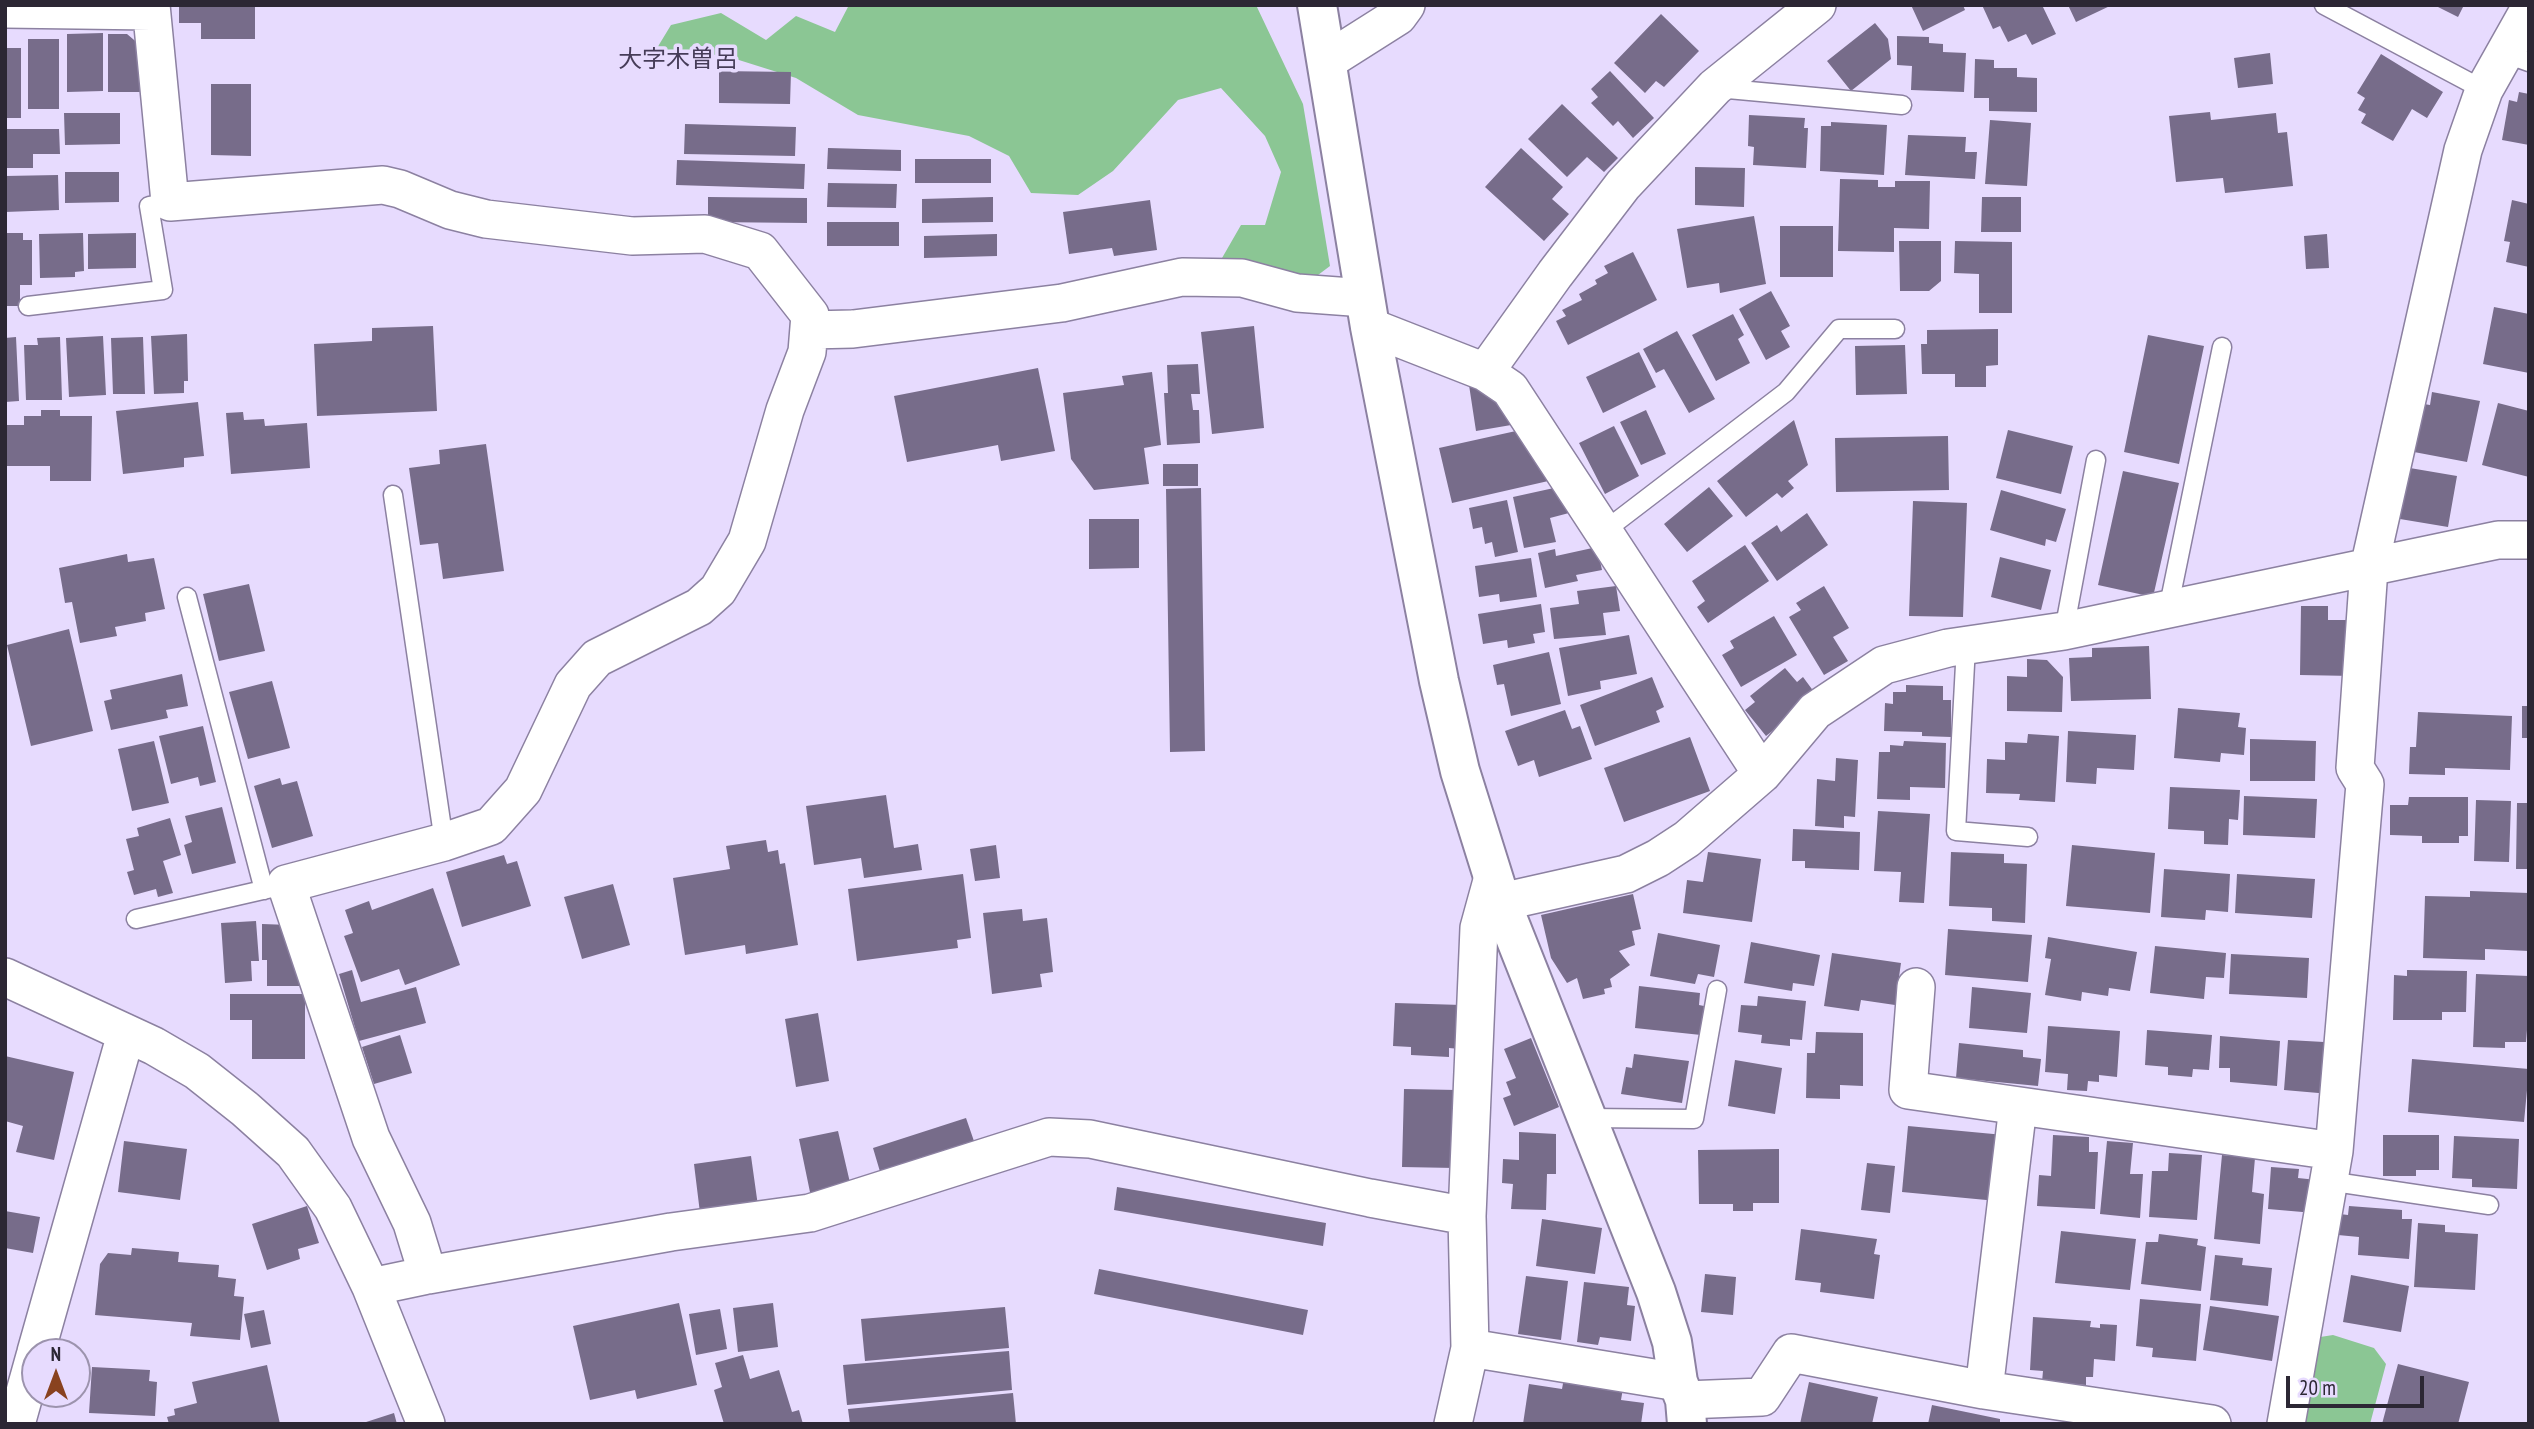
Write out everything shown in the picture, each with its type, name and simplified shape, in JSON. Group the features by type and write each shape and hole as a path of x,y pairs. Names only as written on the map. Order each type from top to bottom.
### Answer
{"street":[{"path":"1327,61 1398,16 1406,5"},
{"path":"1485,372 1623,185 1715,88 1817,5"},
{"path":"1312,7 1327,61 1367,313 1439,681 1460,771 1497,890 1656,1292 1672,1342 1683,1402"},
{"path":"5,9 151,8 170,202 383,185 400,189 450,210 485,219 632,236 705,234 760,251 810,315 807,352 785,410 747,541 718,590 699,607 597,658 573,685 523,790 491,826 444,842 275,887 371,1138 412,1223 428,1275"},
{"path":"2286,1424 2331,1166 2365,784 2355,768 2369,568 2463,150 2484,90 2517,58 2529,10"},
{"path":"809,330 853,329 1062,303 1182,277 1242,278 1367,313 1485,372 1510,389 1762,774"},
{"path":"1497,890 1626,874 1658,858 1687,839 1762,774 1815,711 1884,665 1948,649 2064,631 2498,540 2529,540"},
{"path":"1453,1424 1470,1348 1467,1216 1479,928 1497,890"},
{"path":"5,977 154,1046 197,1071 293,1152 333,1208 371,1287 426,1424"},
{"path":"1916,987 1908,1090 2018,1106 2331,1166"},
{"path":"40,1338 126,1034"},
{"path":"1984,1390 2018,1106"},
{"path":"371,1287 671,1232 810,1213 1049,1137 1090,1139 1467,1216"},
{"path":"1470,1348 1683,1402 1762,1397 1791,1353 1984,1390 2212,1424"},
{"path":"16,1424 21,1406"}],"lane":[{"path":"2324,5 2484,90"},
{"path":"1715,88 1902,105"},
{"path":"28,306 163,290 149,206 170,202"},
{"path":"1603,533 1786,392 1839,329 1895,329"},
{"path":"2168,610 2222,347"},
{"path":"2064,631 2095,460"},
{"path":"393,495 444,842"},
{"path":"136,919 275,887 187,597"},
{"path":"1966,646 1956,831 2028,837"},
{"path":"1587,1118 1694,1119 1717,990"},
{"path":"2331,1166 2489,1205"}],"green space":[{"path":"849,5 1256,5 1303,104 1330,266 1314,278 1218,265 1241,225 1265,225 1281,172 1265,136 1221,88 1178,100 1113,171 1078,195 1031,193 1009,156 969,136 858,115 796,78 723,55 654,53 671,25 721,13 766,40 796,16 835,32"},
{"path":"2333,1335 2374,1348 2386,1364 2370,1424 2299,1424 2314,1338"}],"building":[{"path":"179,5 255,5 255,39 201,39 201,23 179,23"},
{"path":"1911,5 1963,5 1965,10 1923,31"},
{"path":"1982,5 2042,5 2056,34 2032,45 2026,34 2008,42 2000,26 1993,29"},
{"path":"2068,5 2112,5 2076,22"},
{"path":"2434,5 2464,5 2458,17"},
{"path":"1661,14 1699,51 1664,87 1656,81 1645,93 1614,63"},
{"path":"1875,23 1888,39 1891,59 1851,91 1827,61"},
{"path":"103,33 103,91 67,92 67,34"},
{"path":"108,34 127,34 140,45 141,92 108,92"},
{"path":"1897,36 1929,37 1929,43 1943,44 1943,52 1966,53 1964,92 1911,90 1912,66 1897,65"},
{"path":"28,39 59,39 59,109 28,109"},
{"path":"5,48 21,48 21,118 5,118"},
{"path":"2270,53 2273,84 2238,88 2234,58"},
{"path":"2381,54 2443,92 2427,118 2412,109 2393,141 2361,123 2366,114 2358,110 2365,98 2357,93"},
{"path":"1975,59 1994,60 1994,68 2017,68 2017,77 2037,78 2037,112 1989,111 1989,98 1974,98"},
{"path":"719,71 791,72 790,104 719,103"},
{"path":"1610,71 1654,118 1633,138 1618,121 1613,126 1591,103 1598,97 1591,89"},
{"path":"211,84 251,84 251,156 211,155"},
{"path":"2519,92 2529,94 2529,145 2502,140 2509,100 2517,102"},
{"path":"1562,104 1618,158 1604,172 1587,157 1567,177 1528,139"},
{"path":"2210,112 2211,120 2276,113 2278,133 2287,132 2293,186 2225,193 2223,178 2176,182 2169,116"},
{"path":"64,113 120,113 120,144 65,145"},
{"path":"1749,115 1805,118 1804,128 1808,128 1806,168 1753,165 1754,147 1748,146"},
{"path":"1990,120 2031,123 2027,186 1985,184"},
{"path":"1831,122 1887,125 1884,175 1820,171 1821,126 1831,126"},
{"path":"685,124 796,127 795,156 684,154"},
{"path":"5,129 59,129 60,154 33,154 33,168 5,168"},
{"path":"1908,135 1966,137 1965,152 1977,152 1975,179 1905,175"},
{"path":"828,148 901,150 901,171 827,169"},
{"path":"1521,148 1563,187 1552,199 1569,214 1544,241 1485,187"},
{"path":"915,159 991,159 991,183 915,183"},
{"path":"677,160 805,164 804,189 676,185"},
{"path":"1695,167 1745,168 1744,207 1695,205"},
{"path":"65,172 119,172 119,202 65,203"},
{"path":"58,175 59,210 5,212 5,176"},
{"path":"1840,179 1878,180 1878,187 1895,187 1895,181 1930,181 1929,229 1894,228 1894,252 1838,251"},
{"path":"828,183 897,184 896,208 827,207"},
{"path":"708,197 807,198 807,223 708,222"},
{"path":"993,197 993,222 922,223 922,199"},
{"path":"1982,197 2021,197 2021,232 1981,232"},
{"path":"1150,200 1157,250 1114,256 1112,248 1069,254 1063,212"},
{"path":"2512,200 2529,204 2529,267 2506,262 2510,242 2504,241"},
{"path":"1754,216 1766,284 1720,293 1719,283 1687,288 1677,229"},
{"path":"827,222 899,222 899,246 827,246"},
{"path":"1780,226 1833,226 1833,277 1780,277"},
{"path":"5,233 23,233 23,240 32,240 32,285 20,285 20,306 5,306"},
{"path":"83,233 84,271 75,272 75,277 40,278 39,234"},
{"path":"136,233 136,268 88,269 88,234"},
{"path":"997,234 997,256 924,258 924,236"},
{"path":"2327,234 2329,268 2306,269 2304,236"},
{"path":"1899,241 1941,241 1941,281 1929,291 1900,291"},
{"path":"1955,241 2012,242 2012,313 1979,313 1979,274 1954,273"},
{"path":"1633,252 1657,300 1568,345 1556,321 1566,316 1562,310 1582,300 1579,294 1597,284 1595,280 1608,273 1604,266"},
{"path":"1771,291 1790,326 1781,331 1790,347 1766,360 1739,309"},
{"path":"2494,307 2529,314 2529,373 2483,364"},
{"path":"1733,314 1744,335 1738,339 1750,363 1716,381 1692,335"},
{"path":"433,326 437,411 317,416 314,344 372,341 372,328"},
{"path":"1254,326 1264,428 1212,434 1201,332"},
{"path":"1998,329 1998,365 1986,366 1986,387 1955,387 1955,374 1922,374 1921,344 1927,344 1927,330"},
{"path":"1677,331 1715,399 1689,413 1664,369 1656,373 1643,349"},
{"path":"187,334 188,381 184,381 184,393 154,394 151,336"},
{"path":"2148,335 2204,346 2179,464 2124,452"},
{"path":"103,336 106,395 69,397 66,338"},
{"path":"16,337 19,401 5,402 5,338"},
{"path":"60,337 62,400 26,400 24,345 38,345 37,338"},
{"path":"143,337 145,394 113,394 111,338"},
{"path":"1905,345 1907,394 1856,395 1855,346"},
{"path":"1639,352 1656,387 1603,413 1586,377"},
{"path":"1198,364 1200,394 1191,394 1193,410 1199,410 1200,443 1167,445 1164,393 1168,393 1167,365"},
{"path":"1038,368 1055,451 1001,461 998,445 907,462 894,396"},
{"path":"1152,372 1161,445 1144,448 1149,484 1094,490 1071,459 1063,393 1124,385 1122,376"},
{"path":"1483,383 1517,424 1476,431 1469,385"},
{"path":"2432,392 2480,401 2467,462 2414,452 2412,402 2430,405"},
{"path":"198,402 204,456 184,458 184,467 123,474 116,411"},
{"path":"2498,403 2529,411 2529,477 2482,465"},
{"path":"41,410 60,410 60,416 92,416 91,481 50,481 50,466 5,466 5,425 24,425 24,416 41,416"},
{"path":"1646,410 1666,454 1641,465 1620,422"},
{"path":"243,412 244,420 264,419 265,426 307,423 310,468 231,474 226,413"},
{"path":"1794,420 1808,465 1788,481 1794,488 1782,498 1777,493 1746,517 1717,481"},
{"path":"1614,426 1639,476 1605,494 1579,443"},
{"path":"1525,429 1557,479 1452,503 1439,448"},
{"path":"2008,430 2073,446 2061,494 1996,478"},
{"path":"1948,436 1949,490 1836,492 1835,438"},
{"path":"486,444 504,571 443,579 438,543 420,545 409,468 440,464 439,450"},
{"path":"1163,464 1198,464 1198,486 1163,486"},
{"path":"2404,467 2457,476 2448,527 2394,518"},
{"path":"2123,471 2179,483 2153,597 2098,585"},
{"path":"1563,486 1569,513 1550,518 1556,542 1524,548 1513,497"},
{"path":"1709,487 1733,516 1687,552 1664,524"},
{"path":"1201,488 1205,751 1170,752 1166,489"},
{"path":"2001,490 2066,509 2056,542 2046,539 2045,546 1990,530"},
{"path":"1507,500 1518,552 1495,557 1492,542 1485,544 1482,527 1473,529 1469,508"},
{"path":"1913,501 1967,503 1963,617 1909,616"},
{"path":"1807,513 1828,545 1777,581 1751,543 1777,525 1781,532"},
{"path":"1089,519 1139,519 1139,568 1089,569"},
{"path":"1745,545 1769,581 1708,623 1697,607 1705,601 1692,581"},
{"path":"1597,547 1602,570 1576,575 1578,581 1545,588 1538,553 1555,549 1556,556"},
{"path":"127,554 128,562 154,558 165,609 145,613 146,621 115,627 117,636 80,643 72,602 65,603 59,568"},
{"path":"2000,557 2051,570 2041,610 1991,597"},
{"path":"1531,558 1537,597 1500,602 1499,594 1479,597 1475,566"},
{"path":"249,584 265,651 219,661 203,594"},
{"path":"1616,586 1620,611 1603,613 1606,635 1554,639 1550,608 1579,604 1577,591"},
{"path":"1824,586 1849,628 1833,637 1848,661 1824,675 1789,617 1801,610 1796,603"},
{"path":"1541,604 1545,632 1533,634 1535,643 1508,648 1507,640 1483,644 1478,614"},
{"path":"2301,606 2328,606 2328,620 2353,620 2353,676 2300,675"},
{"path":"1774,616 1797,655 1741,687 1722,655 1734,648 1730,641"},
{"path":"69,629 93,731 31,746 7,645"},
{"path":"1629,635 1637,674 1600,681 1601,689 1568,696 1559,648"},
{"path":"2149,646 2151,699 2071,701 2069,658 2092,657 2092,648"},
{"path":"1549,652 1561,704 1511,716 1504,684 1497,685 1493,665"},
{"path":"2027,659 2047,660 2063,677 2062,712 2007,711 2007,676 2027,677"},
{"path":"1785,668 1797,682 1803,677 1817,696 1766,736 1745,710 1755,702 1750,696"},
{"path":"182,674 188,706 166,710 168,718 111,730 104,701 112,699 110,690"},
{"path":"1652,677 1664,707 1656,711 1660,722 1595,746 1580,705"},
{"path":"272,681 290,748 248,759 229,692"},
{"path":"1906,685 1943,686 1943,700 1951,700 1951,737 1922,736 1922,732 1884,731 1885,703 1893,704 1893,692 1906,692"},
{"path":"2522,706 2529,706 2529,738 2522,738"},
{"path":"2178,708 2240,713 2238,727 2246,728 2244,755 2221,753 2220,762 2174,758"},
{"path":"1565,710 1572,729 1580,726 1592,759 1539,777 1534,760 1518,766 1505,731"},
{"path":"2418,712 2512,716 2510,770 2445,768 2445,775 2409,774 2410,747 2416,747"},
{"path":"203,726 216,782 200,786 198,777 171,784 159,736"},
{"path":"2068,731 2136,735 2134,770 2097,768 2096,784 2066,782"},
{"path":"2028,734 2059,736 2055,802 2019,800 2020,794 1986,793 1987,759 2005,760 2005,742 2027,743"},
{"path":"1690,737 1710,791 1624,822 1604,768"},
{"path":"2250,739 2316,741 2315,781 2250,781"},
{"path":"154,741 169,803 132,811 118,749"},
{"path":"1904,741 1946,743 1945,788 1910,787 1910,800 1877,799 1879,752 1890,752 1890,745 1903,746"},
{"path":"1836,758 1858,760 1855,817 1844,816 1844,828 1815,826 1817,779 1835,781"},
{"path":"280,778 282,785 297,781 313,836 272,848 254,786"},
{"path":"2170,787 2240,790 2238,820 2229,819 2228,845 2204,844 2204,831 2168,829"},
{"path":"886,795 894,848 918,844 922,870 864,878 861,858 814,865 806,806"},
{"path":"2244,796 2317,799 2315,838 2243,835"},
{"path":"2409,797 2468,797 2468,836 2459,836 2459,843 2422,843 2422,836 2390,835 2390,805 2408,805"},
{"path":"2476,800 2511,801 2509,862 2474,861"},
{"path":"2517,803 2529,803 2529,869 2516,869"},
{"path":"222,807 236,863 192,874 184,845 192,842 185,816"},
{"path":"1878,811 1930,814 1924,903 1899,902 1901,872 1874,871"},
{"path":"170,818 181,855 163,861 173,893 158,897 156,889 134,895 127,872 134,870 126,839 139,836 137,828"},
{"path":"1793,829 1860,832 1859,870 1805,868 1805,861 1792,861"},
{"path":"766,840 768,852 778,850 780,864 785,863 798,945 746,954 745,945 685,955 673,878 730,869 726,846"},
{"path":"996,845 1000,878 975,881 970,849"},
{"path":"2072,845 2155,853 2150,913 2066,906"},
{"path":"1708,852 1761,859 1752,922 1683,913 1687,880 1703,882"},
{"path":"1951,852 2004,854 2004,863 2027,864 2025,923 1992,921 1992,908 1949,906"},
{"path":"504,855 507,864 517,861 531,906 462,927 446,872"},
{"path":"2164,869 2230,874 2228,912 2206,910 2205,920 2161,917"},
{"path":"963,874 971,938 957,940 958,948 857,961 848,889"},
{"path":"2237,874 2315,879 2312,918 2235,913"},
{"path":"613,884 630,945 582,959 564,897"},
{"path":"433,888 460,965 405,985 399,969 361,982 344,936 353,933 345,910 369,901 372,910"},
{"path":"2470,891 2529,893 2529,951 2485,949 2485,960 2423,958 2425,896 2470,897"},
{"path":"1633,894 1641,929 1632,931 1635,945 1619,951 1630,965 1610,979 1612,987 1604,989 1605,994 1583,999 1577,978 1567,983 1551,958 1541,915"},
{"path":"1022,909 1023,921 1047,918 1053,972 1040,974 1042,987 992,994 983,913"},
{"path":"256,921 259,961 251,961 252,981 225,983 221,923"},
{"path":"262,924 290,925 290,956 300,956 300,986 267,986 267,960 262,960"},
{"path":"1948,929 2032,935 2028,982 1945,975"},
{"path":"1658,933 1720,945 1714,977 1698,974 1695,984 1650,976"},
{"path":"2048,937 2137,952 2130,991 2109,988 2108,996 2082,992 2081,1001 2045,995 2051,959 2045,958"},
{"path":"1751,942 1820,955 1814,986 1793,983 1792,991 1744,983"},
{"path":"2155,946 2226,953 2224,978 2206,977 2204,999 2150,993"},
{"path":"1832,953 1901,963 1895,1005 1861,1000 1859,1011 1824,1006"},
{"path":"2231,954 2309,958 2307,998 2229,994"},
{"path":"352,970 361,1002 416,987 426,1023 359,1041 339,974"},
{"path":"2407,970 2467,971 2466,1012 2442,1012 2442,1020 2393,1020 2394,975 2407,976"},
{"path":"2476,974 2529,976 2529,1030 2526,1042 2505,1042 2505,1048 2473,1047"},
{"path":"1639,986 1700,993 1699,1005 1704,1006 1701,1035 1635,1028"},
{"path":"1972,987 2031,993 2027,1033 1969,1028"},
{"path":"230,994 305,994 305,1059 252,1059 252,1020 230,1020"},
{"path":"1758,996 1806,1001 1802,1040 1790,1039 1790,1046 1761,1043 1762,1035 1738,1032 1741,1005 1757,1006"},
{"path":"1395,1003 1462,1005 1460,1049 1449,1048 1449,1057 1411,1055 1411,1047 1393,1046"},
{"path":"818,1013 829,1081 796,1087 785,1019"},
{"path":"2048,1026 2120,1031 2117,1077 2099,1075 2099,1082 2088,1081 2087,1091 2067,1090 2068,1074 2045,1072"},
{"path":"2147,1030 2212,1035 2209,1070 2193,1069 2192,1077 2168,1075 2168,1067 2145,1065"},
{"path":"1816,1032 1863,1033 1863,1086 1840,1085 1840,1099 1806,1098 1807,1053 1815,1053"},
{"path":"400,1035 412,1073 374,1084 362,1047"},
{"path":"2220,1036 2280,1041 2277,1086 2230,1082 2230,1068 2219,1068"},
{"path":"1531,1038 1559,1107 1514,1126 1503,1098 1511,1095 1506,1082 1516,1078 1504,1049"},
{"path":"2288,1040 2324,1042 2323,1057 2333,1058 2330,1094 2284,1090"},
{"path":"1959,1043 2023,1050 2023,1057 2041,1059 2038,1086 1956,1078"},
{"path":"1634,1054 1689,1061 1682,1103 1621,1094 1626,1067 1632,1068"},
{"path":"5,1056 74,1072 54,1160 16,1152 23,1126 5,1121"},
{"path":"2412,1059 2529,1069 2524,1122 2408,1112"},
{"path":"1735,1060 1782,1068 1775,1114 1728,1106"},
{"path":"1404,1089 1457,1090 1455,1168 1402,1167"},
{"path":"966,1118 975,1144 881,1175 873,1148"},
{"path":"1908,1126 2004,1135 1997,1201 1902,1192"},
{"path":"838,1131 851,1187 811,1197 799,1139"},
{"path":"1519,1132 1556,1134 1556,1174 1547,1174 1546,1210 1511,1209 1513,1184 1502,1183 1503,1159 1519,1160"},
{"path":"2053,1135 2089,1137 2089,1152 2098,1152 2095,1209 2037,1206 2039,1175 2051,1176"},
{"path":"2383,1135 2439,1135 2439,1170 2416,1170 2416,1176 2383,1176"},
{"path":"2454,1136 2519,1139 2517,1189 2472,1187 2472,1179 2452,1178"},
{"path":"124,1141 187,1149 180,1200 118,1192"},
{"path":"2107,1141 2133,1143 2130,1174 2143,1174 2140,1218 2100,1214"},
{"path":"1779,1149 1779,1203 1753,1203 1753,1211 1733,1211 1733,1204 1699,1204 1698,1150"},
{"path":"2169,1153 2202,1155 2197,1220 2149,1217 2152,1171 2168,1171"},
{"path":"2222,1155 2255,1158 2252,1192 2264,1194 2260,1244 2214,1239"},
{"path":"751,1156 758,1206 700,1213 694,1164"},
{"path":"1867,1163 1895,1166 1890,1213 1861,1210"},
{"path":"2271,1167 2299,1169 2298,1178 2317,1180 2314,1213 2268,1209"},
{"path":"1117,1187 1326,1223 1323,1246 1114,1210"},
{"path":"307,1206 319,1243 298,1249 300,1259 267,1270 252,1224"},
{"path":"2349,1206 2402,1210 2402,1219 2412,1219 2409,1259 2358,1255 2359,1237 2338,1235 2340,1214 2348,1215"},
{"path":"5,1211 40,1217 33,1253 5,1248"},
{"path":"1542,1219 1602,1228 1595,1274 1536,1266"},
{"path":"2418,1223 2445,1225 2445,1232 2478,1234 2475,1290 2414,1287"},
{"path":"1801,1229 1877,1239 1874,1254 1880,1255 1874,1299 1820,1292 1821,1283 1795,1280"},
{"path":"2061,1231 2136,1239 2130,1290 2055,1283"},
{"path":"2159,1234 2198,1239 2197,1245 2206,1247 2201,1291 2141,1284 2146,1242 2158,1242"},
{"path":"132,1248 179,1252 178,1262 219,1265 218,1277 236,1279 234,1296 244,1297 240,1340 190,1336 192,1323 95,1315 100,1264 108,1253 131,1255"},
{"path":"2215,1255 2243,1258 2242,1265 2272,1268 2268,1306 2210,1300"},
{"path":"1099,1269 1308,1310 1303,1335 1094,1294"},
{"path":"1705,1274 1736,1277 1733,1315 1701,1312"},
{"path":"2351,1275 2409,1286 2401,1332 2343,1322"},
{"path":"1526,1276 1568,1281 1561,1340 1518,1334"},
{"path":"1584,1282 1629,1287 1627,1305 1635,1306 1631,1341 1600,1337 1598,1345 1577,1342"},
{"path":"2140,1299 2201,1304 2196,1361 2152,1357 2153,1348 2136,1346"},
{"path":"679,1303 697,1385 637,1399 635,1390 590,1400 573,1326"},
{"path":"773,1303 778,1347 738,1352 733,1308"},
{"path":"2210,1306 2279,1316 2272,1361 2203,1350"},
{"path":"1005,1307 1009,1348 865,1361 861,1319"},
{"path":"720,1309 727,1349 696,1355 689,1314"},
{"path":"264,1310 271,1344 251,1348 244,1314"},
{"path":"2033,1317 2091,1321 2090,1327 2100,1328 2100,1324 2117,1325 2115,1361 2094,1359 2093,1377 2086,1377 2086,1385 2042,1382 2043,1371 2030,1370"},
{"path":"1009,1351 1012,1390 847,1405 843,1365"},
{"path":"743,1355 750,1379 779,1370 792,1412 799,1410 803,1424 724,1424 714,1390 722,1387 715,1363"},
{"path":"2398,1364 2469,1382 2458,1424 2382,1424"},
{"path":"267,1365 280,1424 169,1424 167,1417 175,1415 174,1409 197,1403 192,1382"},
{"path":"92,1367 150,1370 149,1381 157,1382 155,1416 89,1413"},
{"path":"1564,1378 1623,1388 1621,1400 1644,1403 1641,1424 1523,1424 1529,1384 1562,1389"},
{"path":"1809,1382 1878,1397 1872,1424 1800,1424"},
{"path":"1013,1393 1016,1424 850,1424 848,1409"},
{"path":"1932,1405 2000,1419 2000,1424 1928,1424"},
{"path":"394,1413 397,1424 363,1424 363,1423"}],"district":[{"name":"大字木曽呂","path":"678,60"}]}
